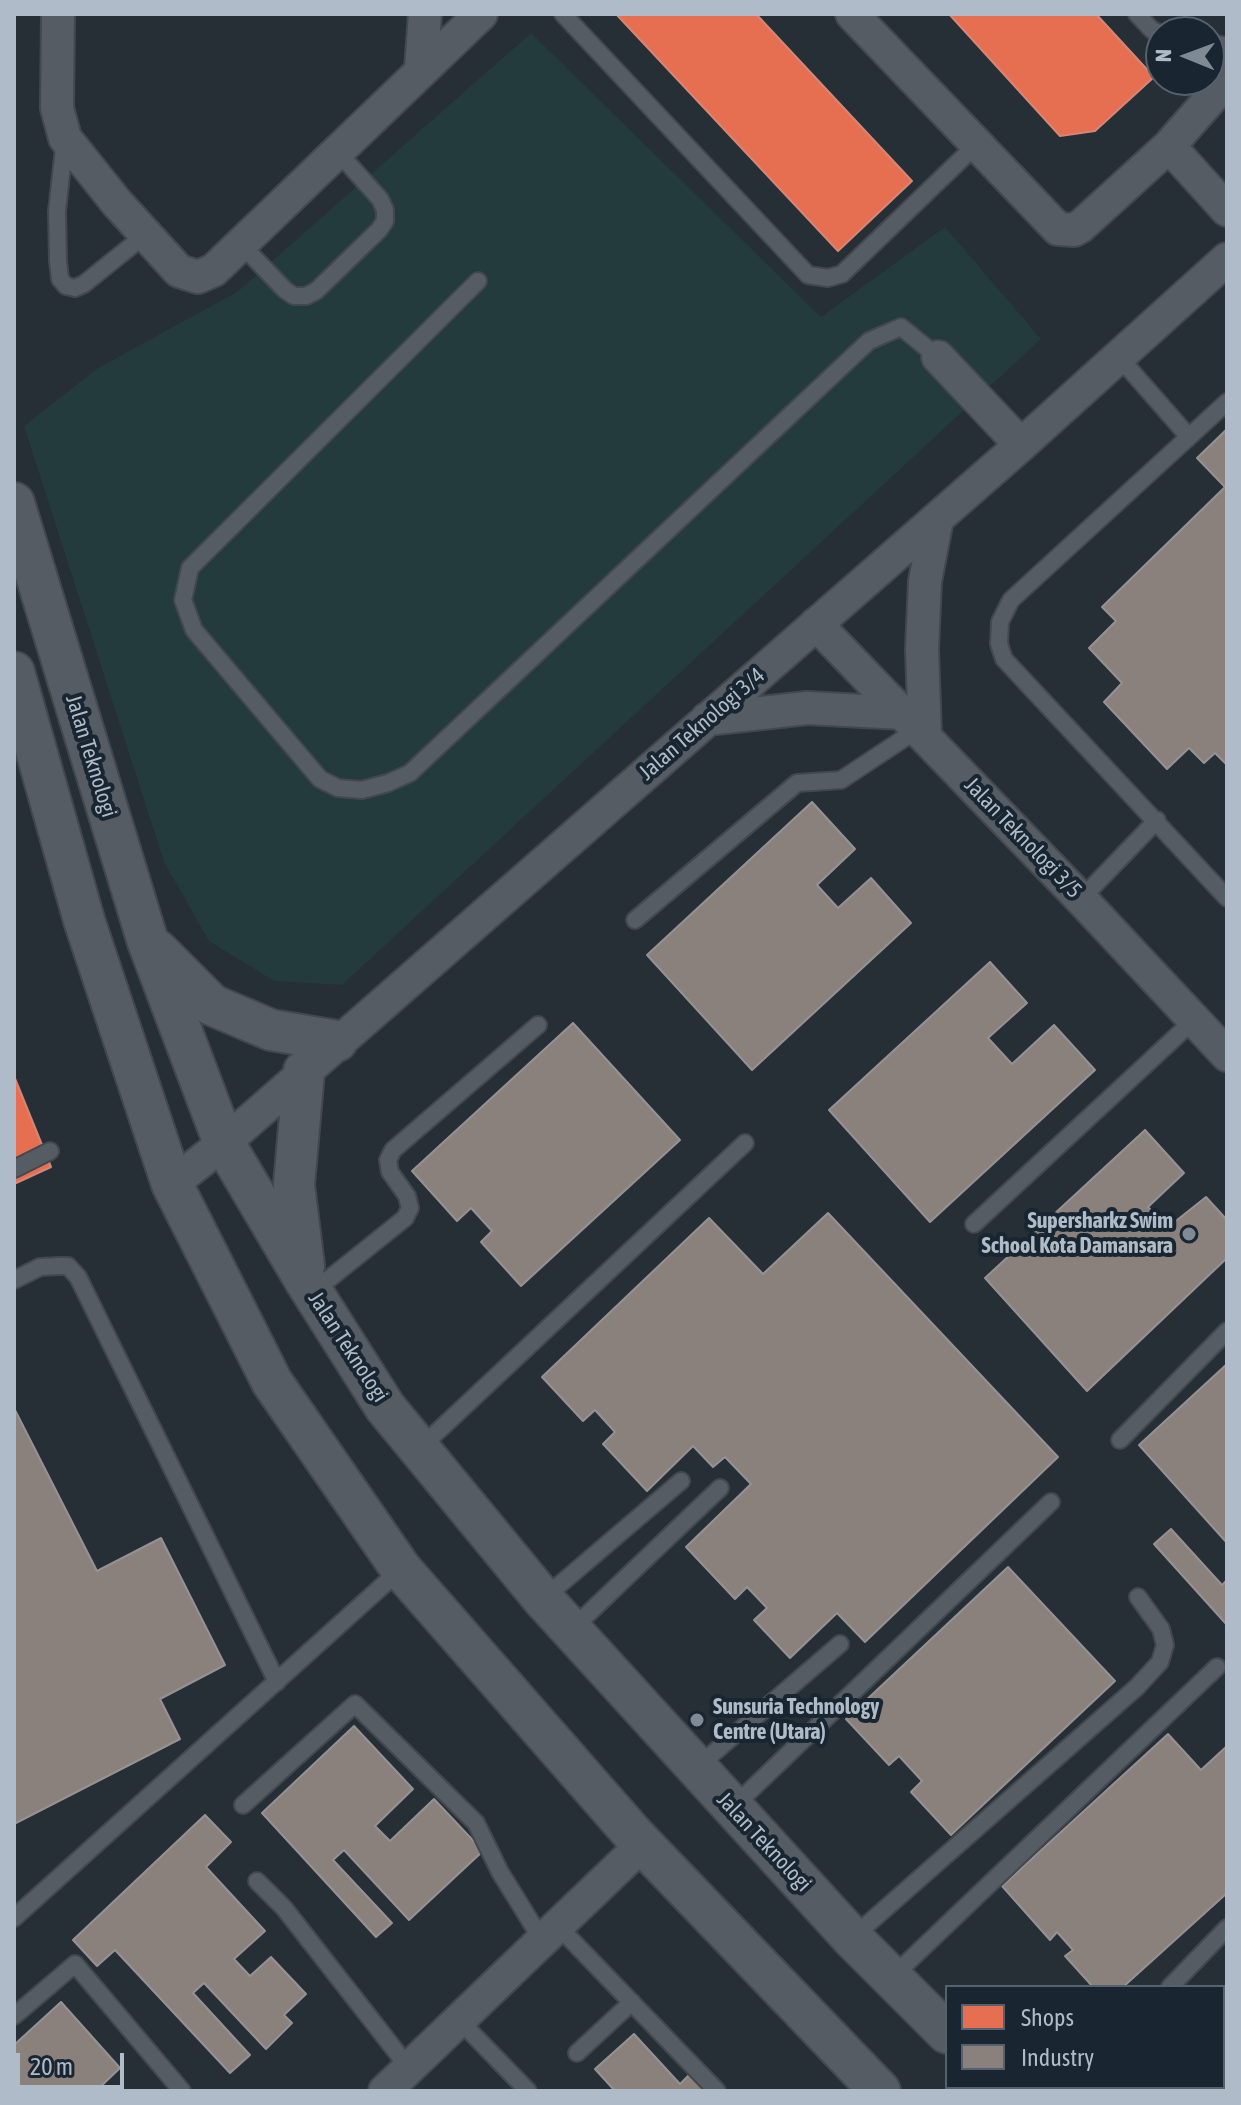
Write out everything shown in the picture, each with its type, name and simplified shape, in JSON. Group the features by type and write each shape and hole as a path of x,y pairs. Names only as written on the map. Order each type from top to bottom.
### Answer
{"street":[{"path":"58,14 57,108 65,138 179,271 198,277 214,270 481,14"},
{"path":"421,69 425,14"},
{"path":"852,14 1058,229 1074,230 1169,146 1220,88 1227,70"},
{"path":"1169,146 1227,210"},
{"name":"Jalan Teknologi 3/4","path":"172,1184 224,1143 937,519 1227,259"},
{"path":"938,357 1021,445"},
{"name":"Jalan Teknologi","path":"14,503 148,942 224,1143 309,1287 385,1407 543,1599 852,1938 945,2031"},
{"path":"707,719 807,708 915,726 924,595 937,519"},
{"name":"Jalan Teknologi 3/5","path":"816,624 1227,1055"},
{"path":"14,672 84,920 172,1184 272,1382 401,1569 643,1844 880,2091"},
{"path":"148,942 212,1005 271,1030 337,1041"},
{"path":"304,1071 294,1185 309,1287"},
{"path":"385,2091 643,1844"}],"lane":[{"path":"563,14 808,275 828,278 842,274 976,145"},
{"path":"65,138 57,211 60,279 66,286 75,288 84,284 146,234"},
{"path":"241,244 285,290 294,296 306,296 316,291 379,230 385,221 385,210 380,199 337,151"},
{"path":"478,281 190,568 183,600 194,630 320,779 338,788 362,790 410,773 869,341 901,327 938,357"},
{"path":"1119,357 1189,437"},
{"path":"1227,402 1011,600 1000,622 999,644 1004,659 1227,898"},
{"path":"635,920 797,783 841,780 915,726"},
{"path":"1081,899 1157,820"},
{"path":"974,1224 1194,1020"},
{"path":"309,1287 405,1218 410,1208 407,1196 390,1172 388,1160 393,1150 538,1025"},
{"path":"419,1449 745,1143"},
{"path":"14,1169 50,1151"},
{"path":"14,1280 40,1267 59,1266 68,1266 78,1277 277,1682"},
{"path":"1120,1440 1227,1331"},
{"path":"543,1599 681,1481"},
{"path":"571,1630 720,1488"},
{"path":"732,1808 1051,1502"},
{"path":"14,1918 401,1569"},
{"path":"852,1938 1137,1687 1160,1662 1165,1645 1161,1629 1138,1597"},
{"path":"696,1768 840,1644"},
{"path":"891,1979 1217,1667"},
{"path":"243,1805 355,1704 476,1823 500,1872 550,1933 632,2002 717,2091"},
{"path":"257,1881 284,1908 409,2068"},
{"path":"1172,1985 1227,1928"},
{"path":"14,2016 75,1964 182,2091"},
{"path":"577,2053 632,2002"},
{"path":"460,2021 528,2091"},
{"path":"504,2091 516,2078"}],"green space":[{"path":"531,33 821,317 945,227 1041,339 342,985 274,981 209,941 164,862 24,426 98,368 237,292"}],"building: Shops":[{"path":"616,14 756,14 912,181 838,251"},
{"path":"949,14 1096,14 1145,67 1145,85 1095,131 1060,136"},
{"path":"14,1076 51,1167 14,1184"}],"building: Industry":[{"path":"1227,429 1227,765 1215,753 1204,763 1189,748 1167,769 1104,702 1122,683 1089,648 1116,621 1102,607 1225,487 1197,458"},
{"path":"812,802 855,849 817,885 838,908 871,878 911,923 752,1070 647,955"},
{"path":"990,962 1027,1003 988,1038 1012,1064 1054,1025 1095,1070 930,1222 829,1110"},
{"path":"573,1023 680,1140 521,1286 481,1242 492,1231 471,1208 457,1221 412,1171"},
{"path":"1145,1130 1184,1173 1148,1207 1167,1228 1206,1197 1227,1220 1227,1258 1087,1391 985,1278"},
{"path":"828,1213 1058,1457 865,1642 837,1613 790,1658 754,1620 767,1608 747,1587 735,1599 686,1547 751,1484 725,1457 713,1467 693,1446 647,1491 603,1444 615,1432 595,1410 583,1421 542,1377 709,1218 763,1274"},
{"path":"1227,1364 1227,1543 1139,1445"},
{"path":"14,1408 97,1571 161,1538 225,1665 160,1699 180,1739 14,1824"},
{"path":"1171,1529 1222,1585 1227,1580 1227,1625 1154,1544"},
{"path":"1008,1567 1115,1681 951,1835 911,1792 922,1781 899,1756 889,1765 846,1719"},
{"path":"354,1726 413,1789 375,1826 390,1841 434,1799 483,1851 409,1920 344,1850 333,1860 392,1923 376,1937 262,1813"},
{"path":"1168,1734 1201,1770 1227,1746 1227,1893 1125,1985 1091,1985 1065,1956 1073,1950 1057,1932 1050,1940 1002,1886"},
{"path":"205,1815 231,1842 206,1867 265,1931 234,1959 250,1976 271,1957 306,1994 284,2015 292,2023 266,2049 204,1983 193,1993 250,2055 230,2073 115,1950 97,1966 73,1940"},
{"path":"61,2002 120,2068 96,2091 14,2091 14,2045"},
{"path":"634,2034 680,2084 690,2074 705,2091 615,2091 595,2069"}],"place":[{"name":"Supersharkz Swim School Kota Damansara","path":"1189,1234"},
{"name":"Sunsuria Technology Centre (Utara)","path":"697,1720"}]}
